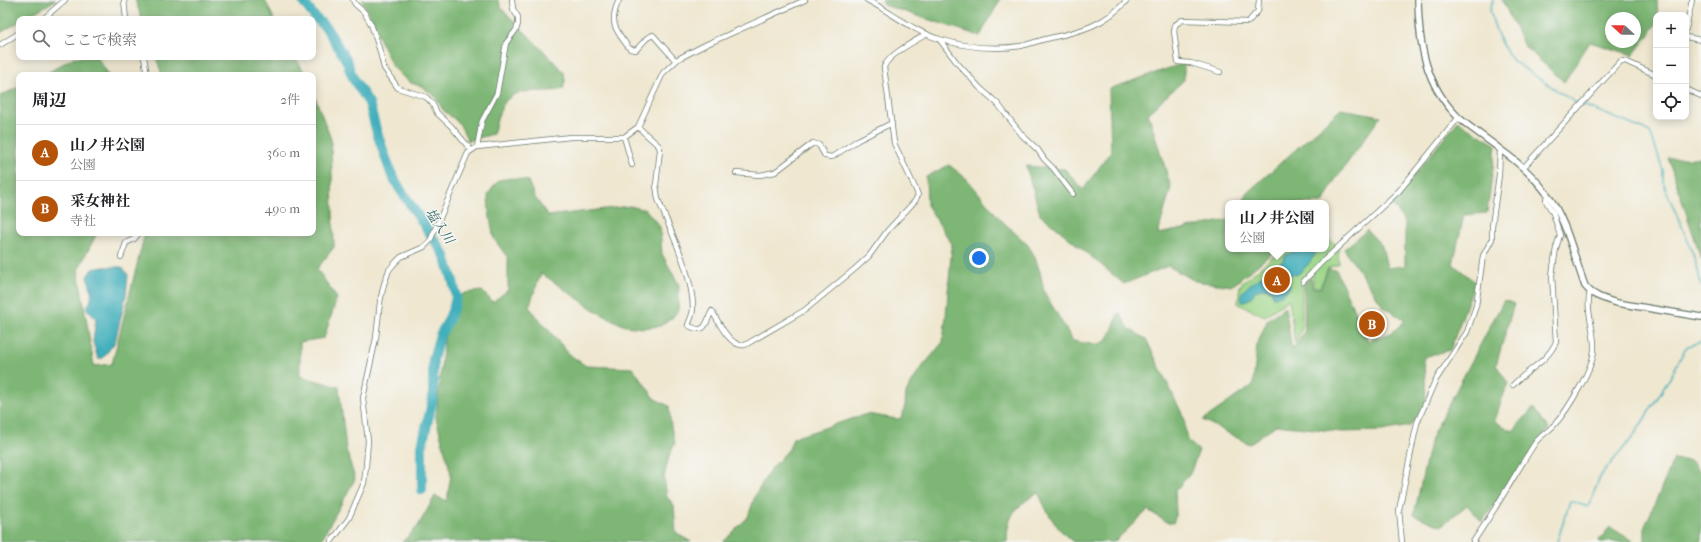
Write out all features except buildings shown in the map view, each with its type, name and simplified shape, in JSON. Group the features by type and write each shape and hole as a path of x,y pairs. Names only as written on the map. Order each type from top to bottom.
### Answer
{"street":[{"path":"47,16 66,0"},
{"path":"124,0 125,16"},
{"path":"353,0 355,4 364,12 377,42 384,68 398,88 426,97 432,102 434,110 451,126 471,150"},
{"path":"477,148 482,121 497,93 506,43 516,30 518,24 518,17 513,9 512,0"},
{"path":"619,0 614,12 613,21 618,34 630,49 636,50 653,35 676,61"},
{"path":"331,542 349,518 364,483 368,441 363,398 376,338 380,302 389,270 401,257 424,247 430,241 468,153 477,148 571,137 624,138 638,127 663,73 676,61 705,45 805,0"},
{"path":"867,0 927,34 939,39 982,47 1022,45 1093,26 1108,18 1127,0"},
{"path":"1220,72 1191,63 1178,62 1174,31 1175,25 1182,20 1248,22 1258,11 1259,0"},
{"path":"1418,0 1420,38 1423,56 1432,80 1442,98 1459,117 1524,167 1547,194 1557,209 1567,229 1585,286 1590,291 1605,299 1617,303 1701,317"},
{"path":"1689,14 1692,0"},
{"path":"638,127 659,146 660,150 656,189 658,199 686,271 692,295 693,309 688,325 694,328 704,327 712,311 717,323 733,343 741,346 751,342 768,330 805,310 856,268 869,256 888,230 916,201 918,195 904,161 894,143 884,74 885,65 890,57 914,40 927,34"},
{"path":"0,44 16,35"},
{"path":"1689,38 1701,40"},
{"path":"939,39 958,64 980,88 997,103 1022,135 1038,150 1073,194"},
{"path":"144,60 146,72"},
{"path":"1524,167 1621,61 1625,61 1653,74"},
{"path":"1689,90 1701,96"},
{"path":"1303,282 1322,262 1399,191 1459,117"},
{"path":"736,173 760,175 775,172 813,143 819,145 825,156 832,157 858,140 892,123"},
{"path":"624,138 632,165"},
{"path":"1402,542 1399,510 1417,424 1435,380 1467,332 1476,306 1483,256 1492,239 1492,226 1499,175 1500,149"},
{"path":"1513,385 1545,359 1553,349 1556,342 1552,275 1555,252 1560,235 1553,212 1546,201 1547,194"},
{"path":"121,257 126,243 136,236"},
{"path":"1472,542 1492,515 1539,437 1556,424 1591,366 1594,355 1594,343 1587,304 1590,291"}],"green space":[{"path":"0,0 56,0 28,16 16,16 16,24 0,33"},
{"path":"135,0 265,0 273,16 141,16"},
{"path":"362,0 498,0 502,9 564,72 565,81 563,89 555,91 530,91 515,94 508,99 501,108 493,134 468,141 459,123 443,110 435,96 421,86 411,83 392,66"},
{"path":"882,0 1000,0 980,36 884,5"},
{"path":"1502,0 1657,0 1658,12 1653,12 1653,29 1641,45 1641,12 1605,12 1605,47 1590,42 1564,82 1524,46"},
{"path":"1610,48 1638,48 1633,55"},
{"path":"69,60 99,60 107,72 49,72"},
{"path":"157,60 297,60 304,72 161,72"},
{"path":"1184,63 1184,80 1148,113 1171,187 1158,234 1225,221 1225,252 1273,252 1232,286 1195,281 1168,266 1124,284 1040,214 1026,166 1065,169 1083,190 1111,151 1109,89"},
{"path":"16,88 16,236 95,236 78,270 94,366 112,364 144,236 316,236 316,100 331,139 334,247 317,269 337,298 324,338 300,342 300,376 339,387 346,449 355,479 320,542 0,542 0,96"},
{"path":"1341,109 1381,116 1333,183 1324,200 1244,200 1248,192"},
{"path":"1458,121 1496,145 1487,213 1464,215 1453,264 1475,282 1450,350 1424,357 1426,404 1410,426 1382,431 1342,432 1276,425 1249,444 1203,420 1253,385 1257,345 1268,319 1285,307 1292,350 1305,331 1304,285 1311,278 1312,288 1321,288 1328,269 1336,270 1368,341 1391,333 1405,321 1383,306 1344,249 1367,230 1382,246 1387,268 1405,266 1405,223 1392,203"},
{"path":"1668,158 1701,158 1701,258"},
{"path":"949,165 968,180 1000,219 1028,245 1035,257 1044,292 1073,341 1093,344 1100,344 1104,342 1112,332 1118,313 1121,315 1129,329 1146,339 1185,420 1187,438 1199,450 1190,474 1175,491 1176,515 1173,523 1166,522 1148,510 1114,542 1073,542 1060,530 1052,519 1038,492 1024,502 1014,512 1007,532 1007,542 723,542 748,517 755,496 770,470 789,449 793,438 867,414 897,419 901,418 905,406 906,393 918,372 943,342 952,244 927,205 926,177"},
{"path":"512,178 528,181 534,196 548,216 630,206 646,210 660,227 662,254 679,285 678,310 672,318 660,326 643,328 625,326 597,312 541,273 529,307 570,355 586,366 633,368 655,399 669,406 671,427 675,443 669,456 664,477 667,497 674,505 676,533 691,542 402,542 418,526 435,496 447,501 451,474 436,418 444,339 456,301 464,293 482,291 493,302 508,290 508,258 494,239 489,212 488,194 499,180"},
{"path":"1329,239 1338,246 1339,264 1328,268 1320,287 1313,287 1313,275 1302,285 1302,329 1295,343 1289,299 1265,316 1238,304 1240,285 1278,252 1329,252"},
{"path":"1504,300 1514,304 1496,365 1508,383 1494,421 1513,431 1533,408 1549,428 1482,522 1467,505 1441,526 1414,515 1431,438"},
{"path":"1674,459 1691,461 1701,473 1701,542 1645,542 1645,526"},
{"path":"1610,527 1634,542 1600,542 1599,540"}],"water":[{"path":"1292,252 1316,252 1301,271 1296,275 1292,274 1288,278 1290,287 1287,291 1273,297 1272,291 1266,288 1255,291 1250,299 1242,302 1241,294 1247,287 1260,277 1273,271 1277,264 1282,262 1286,255"},
{"path":"122,267 128,275 126,295 115,342 103,358 98,359 93,342 96,319 86,308 91,301 91,289 87,277 92,269"}],"waterway":[{"name":"塩入川","path":"302,0 314,16"},
{"path":"1493,0 1490,10 1494,25 1501,43 1513,61 1573,101 1650,132 1663,170 1663,181 1695,259 1701,286"},
{"name":"塩入川","path":"316,18 327,29 348,63 354,80 369,103 377,133 391,173 445,256 453,281 456,297 454,306 440,335 433,359 433,398 422,446 422,490"},
{"path":"1557,542 1570,501 1588,507 1601,475 1633,437 1670,378 1685,349 1688,346 1701,342"}],"place":[{"name":"山ノ井公園","path":"1277,280"},
{"name":"采女神社","path":"1372,324"}]}
